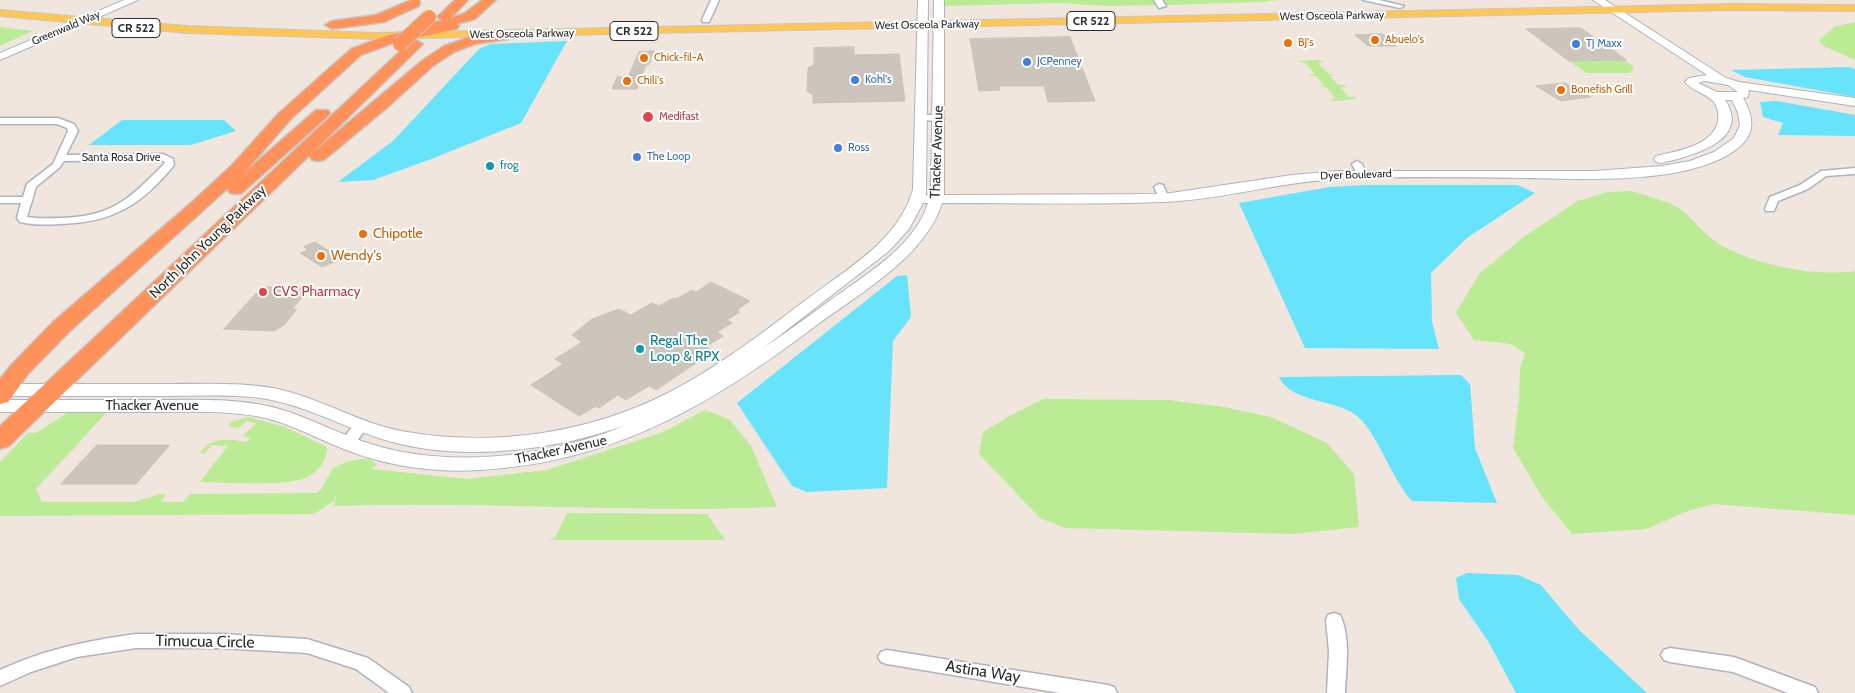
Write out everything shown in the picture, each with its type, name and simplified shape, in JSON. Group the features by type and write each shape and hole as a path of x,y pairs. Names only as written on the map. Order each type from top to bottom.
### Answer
{"highway":[{"path":"424,30 448,0"},
{"path":"382,36 424,30 462,0"},
{"path":"416,1 409,10 408,16 424,30 434,43 428,63"},
{"path":"333,30 379,19 416,1"},
{"path":"3,395 20,369 61,327 199,206 238,169 291,110 356,52 368,46 488,11 521,29"},
{"path":"141,306 228,230 383,103 428,63 449,49 464,42 521,29"},
{"path":"333,30 356,44 356,52"},
{"name":"North John Young Parkway","path":"0,440 141,306 424,30"},
{"name":"North John Young Parkway","path":"3,395 424,30"}],"main road":[{"name":"West Osceola Parkway","path":"521,29 706,20 940,20 1707,0"},
{"path":"1836,0 1855,1"},
{"name":"West Osceola Parkway","path":"0,2 100,14 333,30 382,36"},
{"name":"West Osceola Parkway","path":"940,20 1364,2 1400,6 1594,3 1612,10 1788,7 1855,8"},
{"name":"West Osceola Parkway","path":"0,13 62,21 195,31 521,29 922,20"}],"street":[{"name":"Greenwald Way","path":"0,48 114,0"},
{"name":"Greenwald Way","path":"0,57 77,22 133,0"},
{"path":"706,20 716,0"},
{"name":"Thacker Avenue","path":"3,395 232,407 273,413 292,418 348,443 378,453 414,461 455,464 536,458 590,446 658,421 716,388 789,339 861,275 908,221 919,194 923,0"},
{"name":"Thacker Avenue","path":"43,398 248,391 272,394 314,404 362,426 403,438 458,446 497,446 534,443 597,427 646,410 709,378 861,275 904,250 926,224 937,194 940,121 938,75 939,0"},
{"path":"1594,3 1681,62 1698,78 1722,80"},
{"path":"1612,10 1698,62 1740,91 1855,107"},
{"name":"Dyer Boulevard","path":"919,194 1220,191 1292,178 1359,169 1600,165 1652,161 1702,147 1716,137 1725,125 1725,114 1721,102 1709,93 1696,88 1691,82 1698,78"},
{"path":"1709,93 1740,91 1855,102"},
{"name":"Dyer Boulevard","path":"1359,169 1608,174 1668,170 1700,162 1721,154 1740,140 1746,127 1740,91"},
{"name":"Santa Rosa Drive","path":"0,121 58,121 71,126 73,131 53,168 31,186 22,218 24,220 83,221 95,220 113,213 127,205 169,165 170,161 163,158 60,158"},
{"path":"921,121 940,121"},
{"path":"1770,209 1774,199 1804,187 1824,173 1855,171"},
{"path":"0,200 27,200"},
{"path":"208,406 234,400 248,391"},
{"path":"348,443 362,426"},
{"path":"1334,620 1338,651 1336,693"},
{"name":"Timucua Circle","path":"0,678 26,666 77,650 136,641 220,641 307,646 362,663 404,693"},
{"path":"1670,655 1734,665 1809,693"},
{"name":"Astina Way","path":"887,657 1108,693"}],"green space":[{"path":"944,0 1155,0 1158,5 1107,6 1060,3 944,6"},
{"path":"1162,0 1279,0 1165,5"},
{"path":"1855,22 1855,60 1822,45 1819,40 1836,26"},
{"path":"0,27 33,31 0,46"},
{"path":"1320,60 1323,62 1318,63 1329,74 1336,76 1330,76 1338,85 1345,85 1346,87 1340,87 1349,97 1355,97 1356,99 1330,100 1336,98 1326,87 1318,86 1324,85 1316,76 1309,75 1315,74 1305,63 1296,61"},
{"path":"1624,60 1633,66 1634,70 1629,73 1587,73 1569,61"},
{"path":"1631,191 1675,206 1712,239 1726,248 1761,262 1780,267 1820,272 1855,271 1855,515 1713,504 1688,511 1646,529 1572,534 1542,497 1513,448 1519,400 1520,368 1525,353 1511,344 1474,340 1456,313 1479,274 1525,236 1578,201 1607,192"},
{"path":"1043,399 1167,400 1224,407 1271,417 1327,443 1354,474 1359,527 1293,534 1065,528 1040,518 979,454 983,432"},
{"path":"705,410 729,419 751,446 777,507 667,509 445,505 334,506 337,493 334,501 314,514 0,516 0,462 28,433 36,433 67,413 107,412 36,489 42,502 135,502 159,494 166,494 161,502 183,502 190,494 316,493 321,490 333,468 346,462 360,459 370,459 377,465 371,469 467,479 547,470 663,432"},
{"path":"248,417 285,427 325,446 327,454 323,462 313,473 296,481 269,483 200,482 228,446 212,445 204,454 200,453 215,441 246,442 250,438 243,436 256,423 247,421 238,428 228,426 231,422"},
{"path":"567,513 707,514 725,540 547,540 555,538"}],"water":[{"path":"567,41 521,123 373,180 338,182 393,141 480,48 491,44"},
{"path":"1849,67 1855,69 1855,97 1745,77 1731,70"},
{"path":"1777,101 1855,115 1855,136 1778,135 1783,123 1763,117 1760,102"},
{"path":"122,120 224,120 236,131 191,145 89,145"},
{"path":"1369,185 1518,185 1535,193 1467,238 1431,273 1432,322 1439,349 1305,348 1239,203 1330,187"},
{"path":"907,275 911,317 893,341 887,488 807,492 792,486 737,403 897,276"},
{"path":"1461,375 1470,384 1475,448 1497,503 1412,501 1397,480 1372,434 1357,416 1338,406 1293,392 1279,377"},
{"path":"1467,573 1518,575 1541,585 1578,629 1647,693 1516,693 1488,641 1459,599 1456,578"}],"building":[{"name":"TJ Maxx","path":"1581,28 1627,60 1569,61 1526,29"},
{"name":"Abuelo's","path":"1383,34 1396,46 1368,46 1355,35"},
{"name":"JCPenney","path":"1070,37 1095,101 1048,102 1044,86 999,86 1000,90 979,91 970,39"},
{"name":"Kohl's","path":"854,47 854,55 899,54 905,101 813,103 813,95 807,91 808,68 814,65 814,48"},
{"path":"654,51 649,65 646,65 637,89 612,89 617,77 628,77 639,52"},
{"name":"Bonefish Grill","path":"1565,83 1591,97 1561,101 1536,86"},
{"name":"Wendy's","path":"315,242 342,259 322,267 300,253 308,250 304,247"},
{"name":"Regal The Loop & RPX","path":"711,282 750,301 737,310 740,312 727,320 732,323 717,332 723,336 706,347 714,351 656,390 649,386 626,400 618,395 599,408 596,406 579,416 531,385 563,364 555,359 582,342 572,335 592,319 619,309 631,315 652,303 659,306 692,290 696,292"},
{"name":"CVS Pharmacy","path":"262,287 311,287 292,309 297,309 284,325 274,331 224,329"},
{"path":"97,445 170,445 136,484 61,484"}],"place":[{"name":"Abuelo's","path":"1375,40"},
{"name":"BJ's","path":"1288,43"},
{"name":"TJ Maxx","path":"1576,44"},
{"name":"Chick-fil-A","path":"644,58"},
{"name":"JCPenney","path":"1027,62"},
{"name":"Kohl's","path":"855,80"},
{"name":"Chili's","path":"627,81"},
{"name":"Bonefish Grill","path":"1561,90"},
{"name":"Medifast","path":"648,117"},
{"name":"Ross","path":"838,148"},
{"name":"The Loop","path":"637,157"},
{"name":"frog","path":"490,166"},
{"name":"Chipotle","path":"363,234"},
{"name":"Wendy's","path":"321,256"},
{"name":"CVS Pharmacy","path":"263,292"},
{"name":"Regal The Loop & RPX","path":"640,349"}]}
